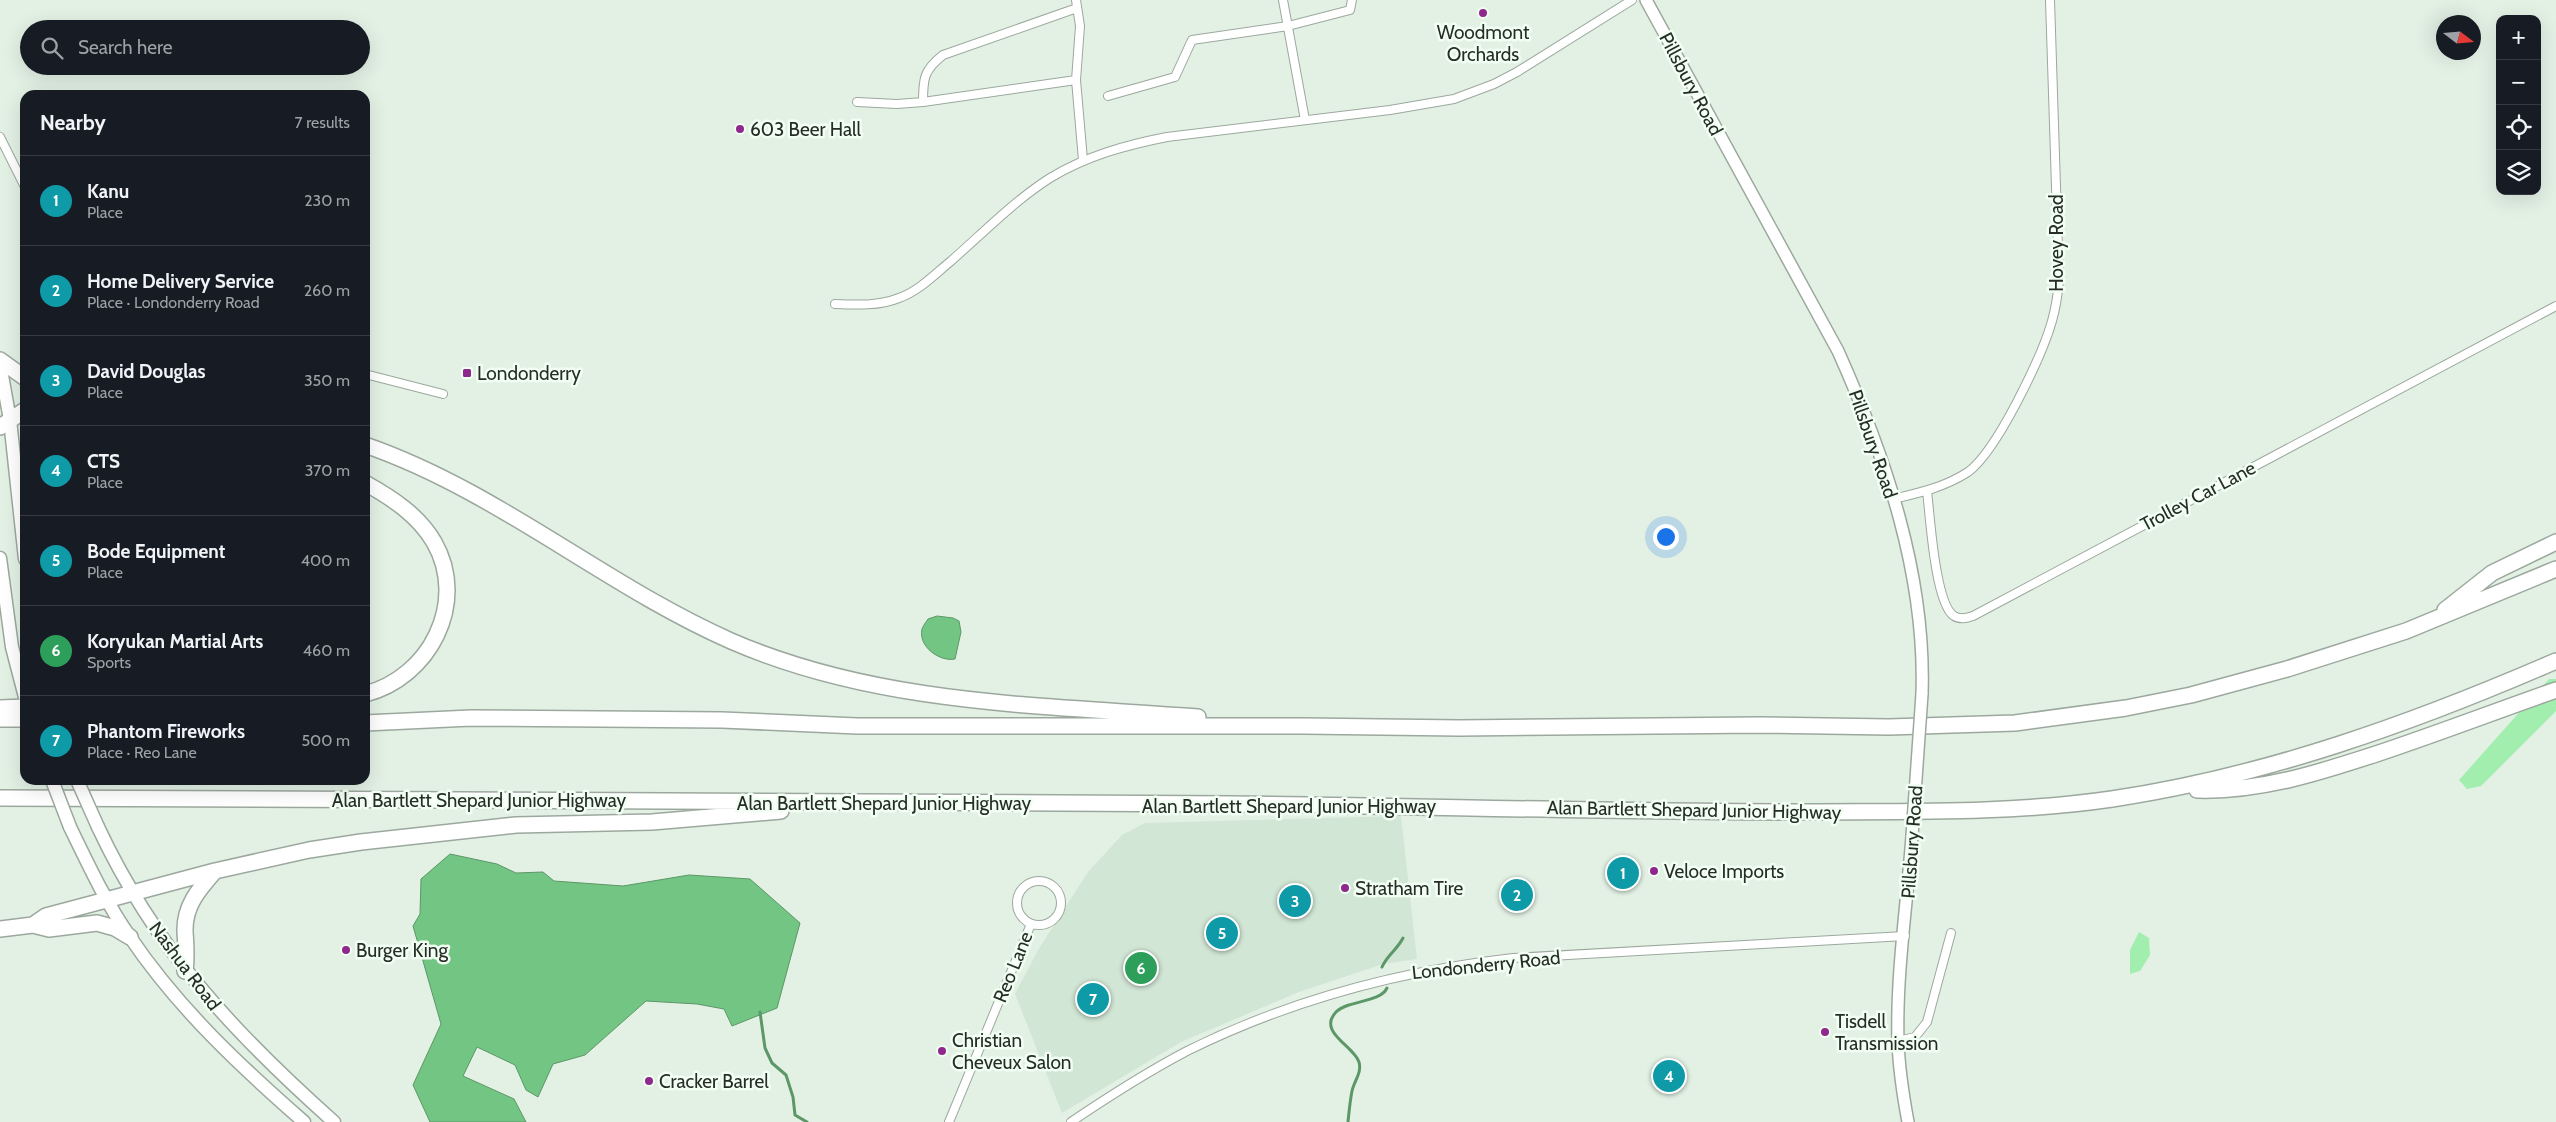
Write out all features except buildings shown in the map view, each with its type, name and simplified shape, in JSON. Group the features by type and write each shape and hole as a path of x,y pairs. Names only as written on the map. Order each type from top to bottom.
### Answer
{"highway":[{"path":"0,362 20,375"},
{"path":"5,424 20,414"},
{"path":"370,447 421,467 471,491 690,621 732,641 796,665 885,688 956,698 1304,726"},
{"path":"370,486 408,512 426,532 441,559 445,592 438,634 423,658 398,681 370,692"},
{"path":"2426,624 2492,573 2556,542"},
{"path":"370,723 481,718 722,720 867,726 1460,728 1750,725 1889,727 2015,723 2084,715 2191,695 2296,666 2426,624 2556,569"},
{"name":"Alan Bartlett Shepard Junior Highway","path":"0,798 1381,806 1730,812 1965,811 2109,800 2215,781 2323,750 2467,699 2556,661"},
{"path":"2166,790 2220,791 2269,785 2394,748 2556,690"},
{"path":"0,708 20,707"},
{"path":"0,719 20,719"},
{"path":"33,925 46,916 215,871 309,850 413,835 540,823 652,822 880,803"},
{"path":"185,971 188,949 185,925 188,911 197,892 215,871"},
{"path":"0,929 33,925 49,929 104,924 130,937"}],"main road":[{"path":"0,362 5,424 20,525"},
{"path":"0,558 12,647 20,679"},
{"name":"Nashua Road","path":"54,785 70,827 107,899 130,937 169,988 210,1036 304,1122"},
{"name":"Nashua Road","path":"80,785 98,827 132,893 185,971 223,1016 260,1055 334,1122"}],"street":[{"path":"1283,0 1305,120"},
{"path":"1108,96 1175,77 1192,40 1288,26 1350,10 1352,0"},
{"path":"835,304 876,304 899,298 911,292 930,279 1018,202 1049,179 1082,160 1149,140 1390,110 1454,99 1494,84 1632,0"},
{"name":"Pillsbury Road","path":"1646,0 1838,351 1878,446 1893,499 1920,614 1923,660 1922,694 1898,1041 1900,1076 1908,1122"},
{"name":"Hovey Road","path":"1893,499 1927,491 1968,472 1988,452 2020,393 2052,323 2059,280 2050,0"},
{"path":"923,102 923,84 928,67 943,55 1076,4 1080,41 1076,80 1082,160"},
{"path":"857,102 897,104 923,102 1076,80"},
{"path":"0,137 20,177"},
{"name":"Trolley Car Lane","path":"1927,491 1934,548 1944,601 1952,615 1957,618 1973,616 2556,306"},
{"path":"370,375 443,394"},
{"name":"Reo Lane","path":"1037,880 1044,881 1056,889 1061,902 1060,910 1052,921 1038,925 1031,924 1020,914 1016,900 1023,887 1037,880"},
{"name":"Reo Lane","path":"949,1122 1031,924"},
{"path":"1898,1041 1915,1037 1928,1022 1951,932"},
{"name":"Londonderry Road","path":"1070,1122 1145,1075 1230,1031 1302,1002 1391,977 1452,965 1512,958 1905,936"}],"shaded area":[{"path":"937,616 953,618 959,621 961,632 955,659 937,656 923,642 923,627 928,619"},
{"path":"2549,679 2556,679 2556,711 2481,786 2467,789 2459,780"},
{"path":"1401,816 1417,959 1383,964 1299,992 1181,1042 1062,1113 1015,994 1038,950 1088,872 1122,835 1145,823"},
{"path":"450,854 497,864 516,873 543,872 554,881 623,886 689,875 750,879 800,923 777,1008 732,1026 724,1009 697,1004 646,1001 585,1055 553,1064 538,1097 526,1090 515,1065 477,1047 463,1076 514,1099 526,1122 430,1122 413,1085 441,1024 413,926 420,914 421,879"},
{"path":"2139,932 2149,938 2150,955 2140,971 2130,974 2130,950"}],"waterway":[{"path":"1382,967 1403,938"},
{"path":"1348,1122 1352,1091 1360,1066 1356,1056 1334,1032 1331,1026 1331,1019 1341,1008 1378,996 1387,988"},
{"path":"760,1012 765,1048 772,1063 786,1075 793,1097 795,1115 807,1122"}],"place":[{"name":"Woodmont Orchards","path":"1483,13"},
{"name":"603 Beer Hall","path":"740,129"},
{"name":"Londonderry","path":"467,373"},
{"name":"Veloce Imports","path":"1654,871"},
{"name":"Kanu","path":"1623,873"},
{"name":"Stratham Tire","path":"1345,888"},
{"name":"Home Delivery Service","path":"1517,895"},
{"name":"David Douglas","path":"1295,901"},
{"name":"Bode Equipment","path":"1222,933"},
{"name":"Burger King","path":"346,950"},
{"name":"Koryukan Martial Arts","path":"1141,968"},
{"name":"Phantom Fireworks","path":"1093,999"},
{"name":"Tisdell Transmission","path":"1825,1032"},
{"name":"Christian Cheveux Salon","path":"942,1051"},
{"name":"CTS","path":"1669,1076"},
{"name":"Cracker Barrel","path":"649,1081"}]}
